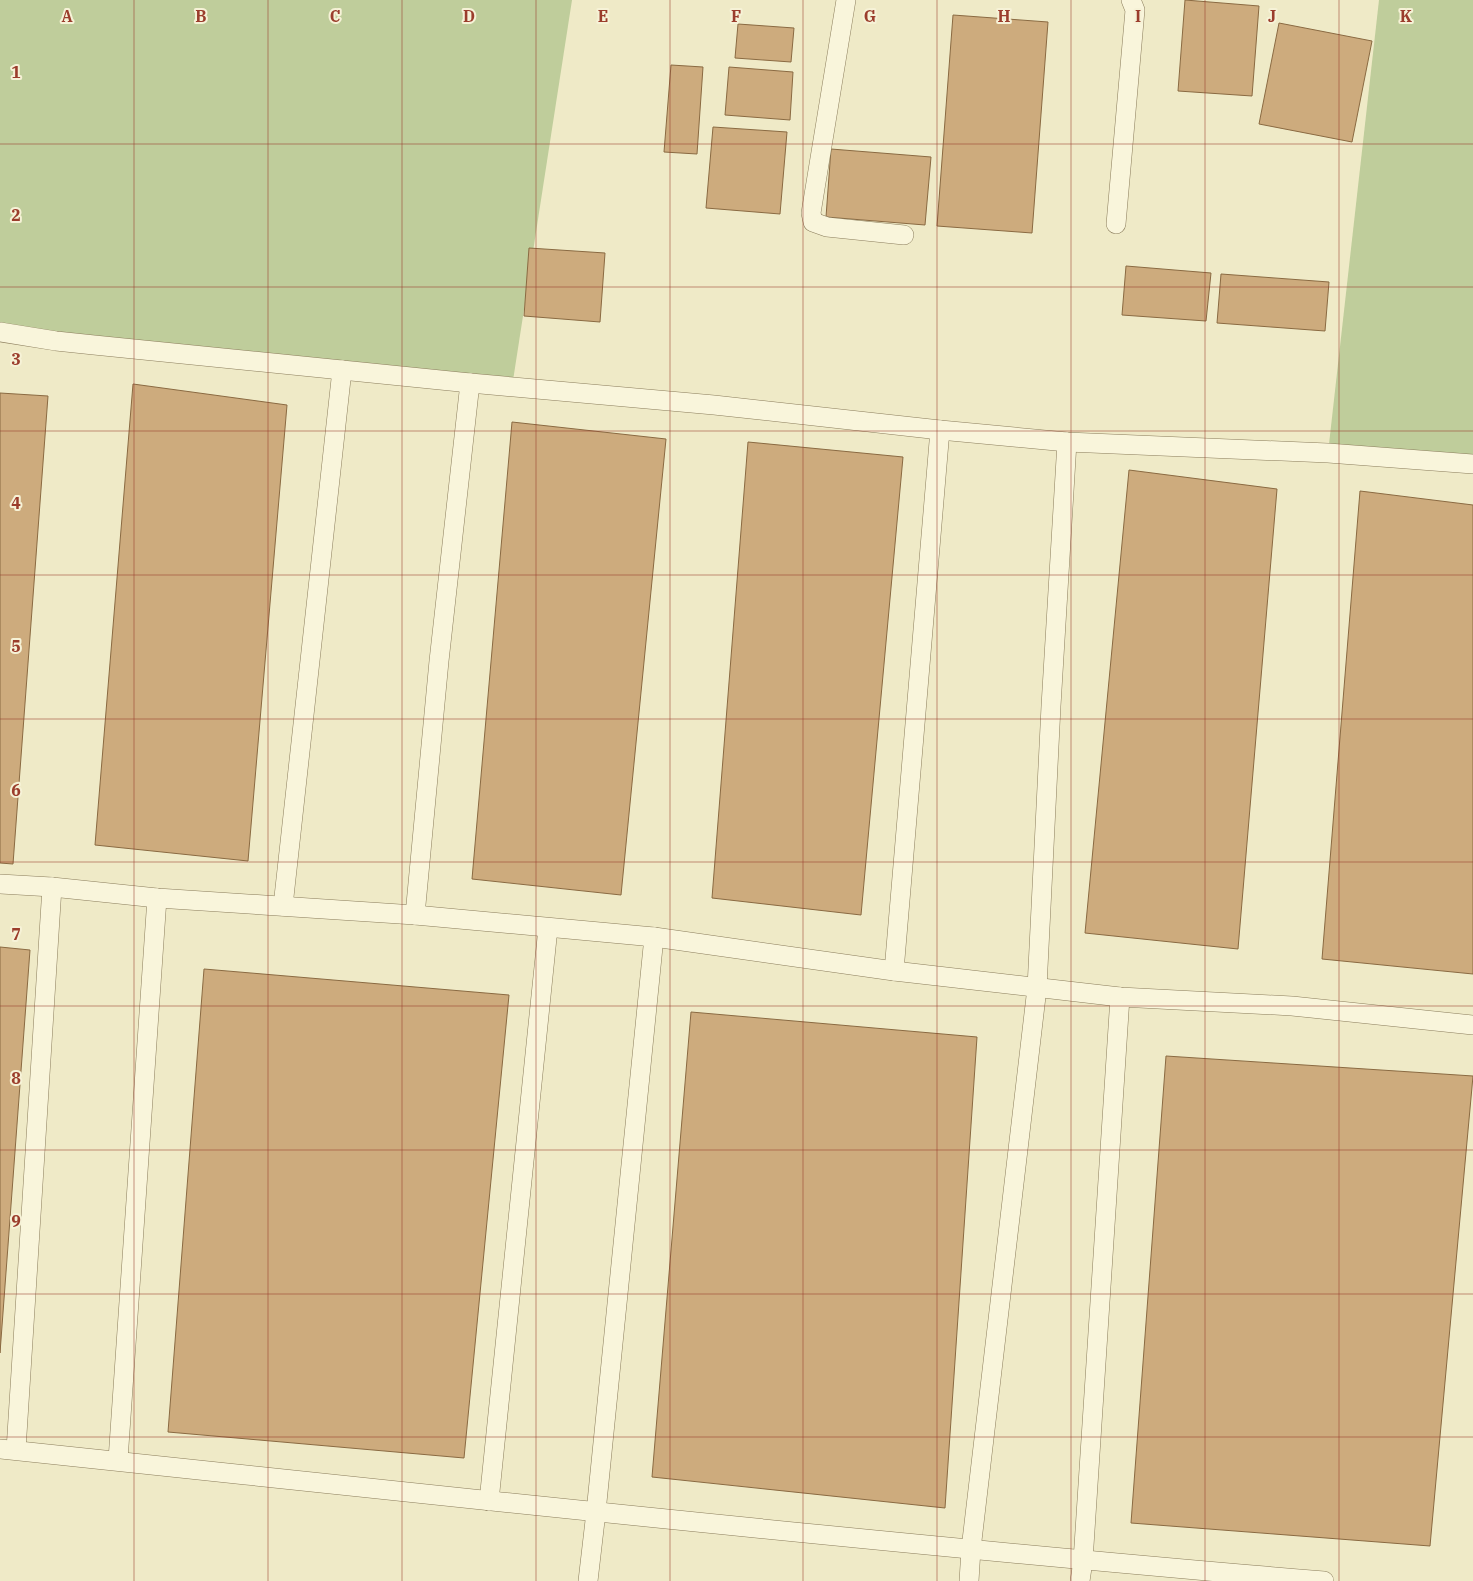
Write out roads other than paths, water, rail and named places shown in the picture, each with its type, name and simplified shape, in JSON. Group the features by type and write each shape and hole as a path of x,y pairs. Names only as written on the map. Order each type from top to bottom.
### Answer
{"lane":[{"path":"846,0 811,213 813,222 827,227 904,234"},
{"path":"1116,224 1135,10 1131,0"},
{"path":"0,332 56,341 470,384 714,405 1067,442 1328,453 1473,464"},
{"path":"283,906 342,370"},
{"path":"415,915 438,661 470,384"},
{"path":"894,972 940,430"},
{"path":"969,1581 971,1549 1037,988 1067,442"},
{"path":"0,884 52,887 157,898 415,915 654,938 894,972 1120,998 1292,1006 1473,1025"},
{"path":"52,887 8,1450 1083,1561 1324,1581"},
{"path":"118,1460 157,898"},
{"path":"489,1501 548,928"},
{"path":"588,1581 654,938"},
{"path":"1080,1581 1083,1561 1120,998"}]}
